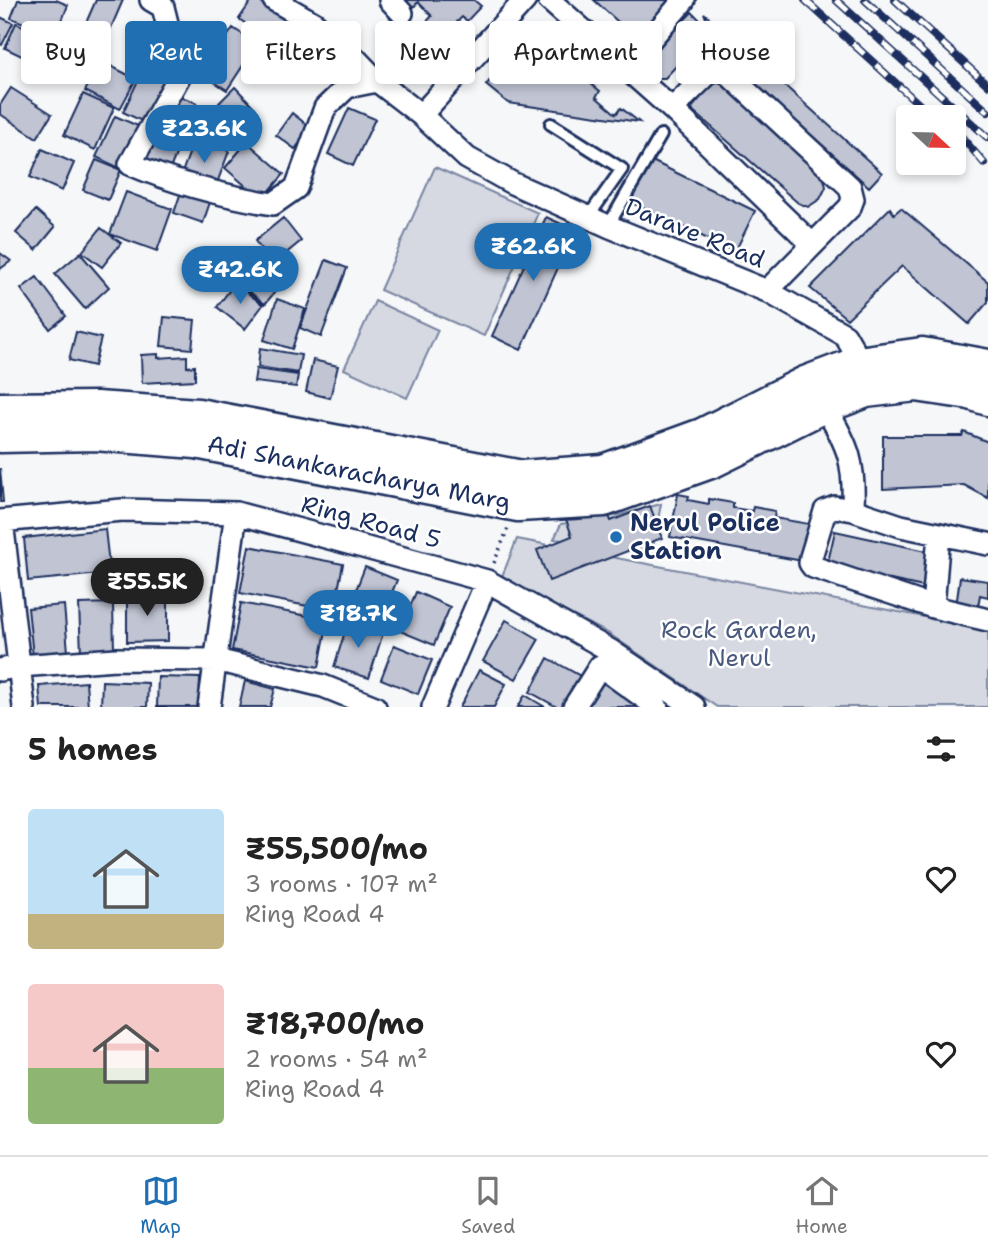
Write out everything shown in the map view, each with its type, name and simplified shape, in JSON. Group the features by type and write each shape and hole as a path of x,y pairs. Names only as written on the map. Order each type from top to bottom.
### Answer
{"main road":[{"name":"Adi Shankaracharya Marg","path":"0,436 95,434 196,442 520,491 702,450 824,406 862,377 922,354 988,366"},
{"name":"Adi Shankaracharya Marg","path":"702,450 805,383 862,377 970,393 988,399"},
{"name":"Adi Shankaracharya Marg","path":"0,409 96,408 198,415 520,491"}],"street":[{"path":"151,0 163,7 180,75 130,164 169,181 226,197 273,204 296,188 325,108 347,87 375,81"},
{"name":"Darave Road","path":"274,0 314,23 350,53 375,79"},
{"path":"549,0 572,21"},
{"path":"662,25 684,0"},
{"path":"421,115 512,4"},
{"path":"672,109 714,68 719,68 849,187 853,199 850,207 767,291"},
{"name":"Darave Road","path":"381,84 421,115 467,158 512,183 608,226 767,291 845,335 853,349 862,377"},
{"path":"643,84 812,244"},
{"path":"824,406 843,436 850,455 853,510"},
{"path":"988,544 901,526 835,507 825,511 810,563 933,607 988,620"},
{"name":"Ring Road 5","path":"1,521 122,510 236,513 487,581 606,659 694,707"},
{"path":"209,707 236,513"},
{"path":"1,521 10,668 24,707"},
{"path":"933,607 939,534"},
{"path":"433,707 487,581"},
{"path":"10,668 116,659 216,660 323,686 375,707"},
{"path":"574,707 606,659 657,707"}],"lane":[{"path":"551,124 622,169 588,217"},
{"path":"608,226 661,135"}],"path":[{"path":"487,581 520,491"}],"green space":[{"path":"435,167 538,213 484,336 380,290"},
{"path":"375,301 438,330 407,398 344,369"},
{"path":"661,504 652,552 554,539 561,524 620,515"},
{"name":"Rock Garden, Nerul","path":"517,539 988,629 988,707 717,707 608,633 501,579"}],"building":[{"path":"18,0 56,0 68,5 62,21 21,22 11,18"},
{"path":"96,0 123,0 111,28 111,21 87,21"},
{"path":"252,0 257,0 285,18 283,21 239,19"},
{"path":"404,0 474,0 481,6 467,21 462,17 458,21 427,21 432,16 418,2 413,8"},
{"path":"594,0 669,0 672,3 656,21 617,21"},
{"path":"692,12 701,21 683,21"},
{"path":"0,17 13,23 2,45 0,44"},
{"path":"16,23 21,25 21,56 5,48"},
{"path":"233,28 241,33 241,69 227,90 218,84 227,84 227,37"},
{"path":"676,29 676,66 665,78 662,78 662,44"},
{"path":"111,66 125,73 125,84 133,84 120,109 85,91 89,84 111,84"},
{"path":"489,81 489,84 591,84 600,91 596,97 616,114 621,108 639,122 508,103 486,85"},
{"path":"136,84 168,84 148,124 123,112"},
{"path":"712,84 722,84 823,174 826,187 820,199 808,207 798,203 691,109"},
{"path":"755,84 783,84 882,173 869,187"},
{"path":"235,87 255,108 239,123 219,103"},
{"path":"11,88 52,114 37,138 0,114 0,105"},
{"path":"172,93 197,103 170,169 145,159"},
{"path":"83,94 114,108 95,150 64,135"},
{"path":"200,108 230,120 221,144 191,132"},
{"path":"349,108 375,119 353,166 328,154"},
{"path":"292,113 311,128 295,149 276,135"},
{"path":"115,116 145,129 126,171 96,157"},
{"path":"195,138 229,151 214,191 180,178"},
{"path":"247,142 284,174 262,200 225,168"},
{"path":"42,149 74,163 62,191 30,177"},
{"path":"96,160 121,170 108,200 83,190"},
{"path":"650,160 755,211 735,252 630,202"},
{"path":"182,189 211,199 203,223 174,213"},
{"path":"126,192 172,209 157,251 110,234"},
{"path":"890,208 894,214 901,208 988,282 988,302 969,324 902,266 847,319 810,288"},
{"path":"36,210 55,227 36,250 16,233"},
{"path":"546,217 575,230 521,350 492,336"},
{"path":"283,218 301,241 273,264 255,241"},
{"path":"101,228 121,243 102,267 82,252"},
{"path":"0,253 11,261 0,269"},
{"path":"80,253 109,287 85,309 55,274"},
{"path":"257,255 268,265 262,273 279,287 265,304 236,281"},
{"path":"326,260 347,268 321,337 300,328"},
{"path":"37,277 66,316 50,329 21,289"},
{"path":"235,283 263,305 245,329 217,307"},
{"path":"277,299 305,309 292,349 264,340"},
{"path":"164,317 195,320 192,349 161,346"},
{"path":"76,332 101,338 94,366 69,360"},
{"path":"260,348 301,355 298,373 258,367"},
{"path":"158,354 158,358 187,356 187,367 195,366 195,380 142,383 141,355"},
{"path":"313,360 338,366 330,398 306,392"},
{"path":"256,369 298,375 296,387 254,382"},
{"path":"964,432 988,442 988,498 964,485 883,489 883,436 962,436"},
{"path":"0,468 3,502 0,502"},
{"name":"Nerul Police Station","path":"600,493 611,521 650,506 662,538 549,581 537,550 572,536 562,508"},
{"path":"678,494 689,496 688,500 709,504 709,499 733,503 733,508 752,511 753,507 775,511 774,518 809,524 803,561 670,537"},
{"path":"105,529 110,573 28,581 24,538"},
{"path":"835,531 931,552 923,587 827,566"},
{"path":"249,546 343,564 334,611 240,593"},
{"path":"365,567 397,580 380,622 348,610"},
{"path":"960,577 988,581 988,597 980,595 978,606 988,608 988,613 956,607"},
{"path":"159,588 168,603 168,641 127,642 127,600 136,589 148,600"},
{"path":"416,592 450,607 434,645 400,631"},
{"path":"113,603 114,651 81,653 79,604"},
{"path":"241,603 328,620 319,667 232,650"},
{"path":"64,605 68,652 33,656 28,608"},
{"path":"506,620 539,639 516,679 483,661"},
{"path":"348,622 383,633 369,678 334,667"},
{"path":"394,645 432,660 418,694 381,679"},
{"path":"548,658 582,677 566,707 557,707 530,692"},
{"path":"479,670 506,684 494,707 460,707"},
{"path":"158,677 200,678 199,707 157,707"},
{"path":"604,677 649,707 584,707"},
{"path":"102,681 148,683 147,707 101,707"},
{"path":"245,681 275,689 270,707 239,707"},
{"path":"86,682 88,707 41,707 39,686"},
{"path":"525,695 545,707 518,707"}],"railway":[{"path":"805,0 920,105"},
{"path":"836,0 988,138"},
{"path":"865,0 988,112"},
{"path":"895,0 988,85"},
{"path":"966,142 984,163"}],"place":[{"name":"Nerul Police Station","path":"616,537"}]}
